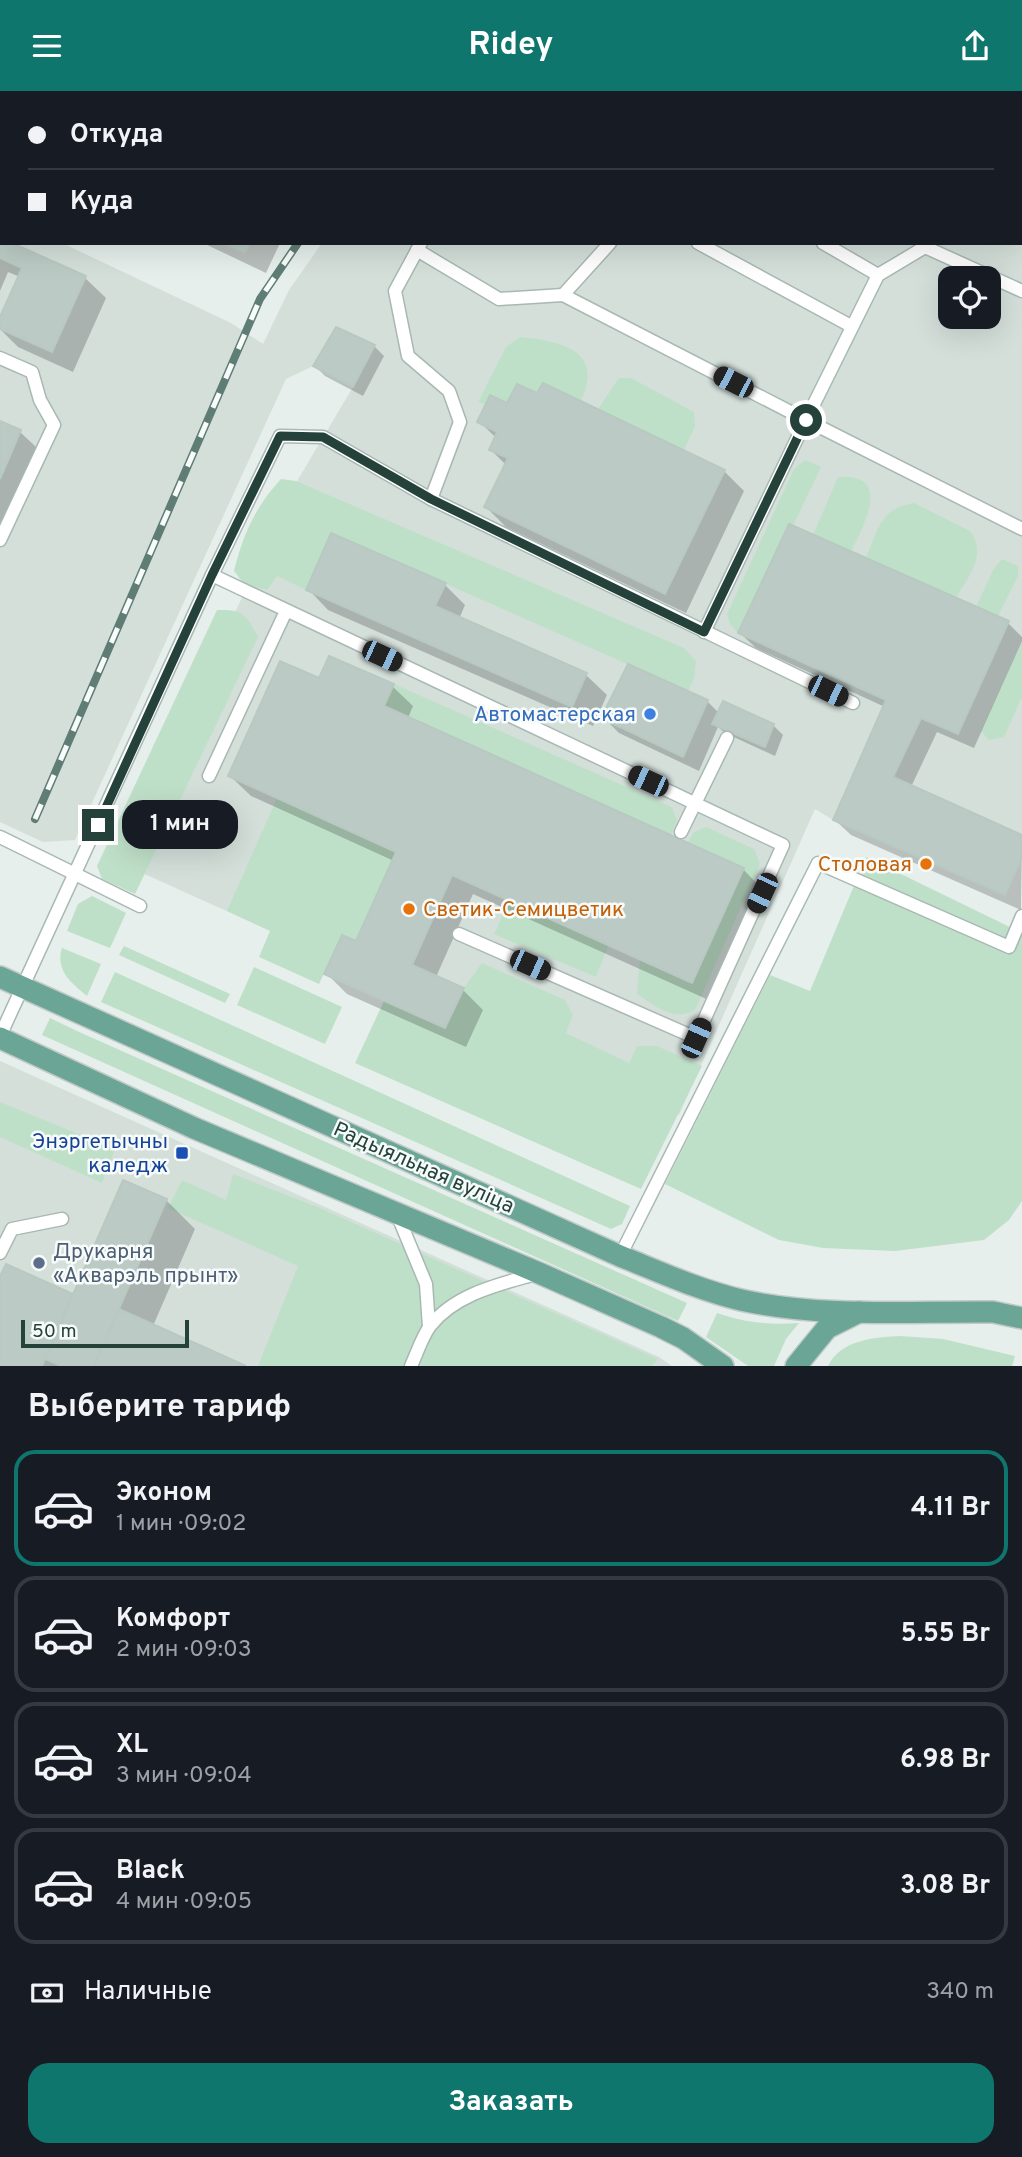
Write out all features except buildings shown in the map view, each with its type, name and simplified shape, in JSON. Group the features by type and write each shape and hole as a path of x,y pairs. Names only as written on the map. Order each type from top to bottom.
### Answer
{"main road":[{"name":"Радыяльная вуліца","path":"0,977 620,1256 707,1291 743,1300 803,1309 993,1312 1022,1318"},
{"path":"0,1037 194,1128 539,1272 683,1338 723,1366"},
{"path":"796,1366 827,1328 860,1311"}],"lane":[{"path":"563,295 608,245"},
{"path":"702,245 851,325"},
{"path":"826,245 878,275"},
{"path":"431,499 460,422 449,391 408,356 395,291 419,247 499,299 563,295 1022,529"},
{"path":"704,632 851,325 878,275 925,247 1022,292"},
{"path":"0,358 32,372 40,400 54,425 0,540"},
{"path":"0,1037 212,575 280,436 323,437 431,499 853,703"},
{"path":"212,575 783,845 696,1038 459,934"},
{"path":"209,776 286,611"},
{"path":"681,832 727,738"},
{"path":"0,837 140,906"},
{"path":"620,1256 818,863 1009,947 1022,916"},
{"path":"397,1212 426,1284 429,1327"},
{"path":"0,1253 12,1229 62,1219"},
{"path":"411,1366 429,1327 462,1299 539,1272"}],"shaded area":[{"path":"0,245 66,245 231,323 263,344 289,290 321,245 1022,245 1022,857 1005,895 833,820 815,809 679,1115 452,1016 445,1028 324,974 331,958 120,863 290,493 353,387 313,366 286,379 75,840 43,842 0,822"},
{"path":"0,1061 659,1357 672,1366 0,1366"}],"green space":[{"path":"520,337 564,346 583,360 587,370 587,384 581,401 543,383 537,393 517,384 507,403 490,395 485,404 478,402 506,347"},
{"path":"619,378 631,378 694,412 695,426 684,450 598,409"},
{"path":"805,460 821,467 793,526 789,525 738,633 730,624 727,614 794,469"},
{"path":"838,477 855,478 865,483 870,492 867,516 851,552 813,535"},
{"path":"281,479 296,481 684,648 696,661 694,679 688,691 331,533 306,590 277,576 267,590 244,584 234,571 241,545 257,511"},
{"path":"914,503 970,531 975,540 977,557 956,598 866,558 877,530 887,515"},
{"path":"1002,559 1018,566 1018,576 998,616 976,607 993,570"},
{"path":"217,610 243,615 258,637 135,894 102,879 97,866"},
{"path":"1022,641 1022,697 1004,737 989,740 981,731"},
{"path":"394,684 672,807 677,821 671,835 384,706"},
{"path":"277,798 396,852 356,941 342,935 319,984 259,957 270,931 227,911"},
{"path":"706,827 754,849 760,864 695,1010 672,1013 658,1008 637,994 640,959 744,868 688,842 694,832"},
{"path":"866,857 1022,933 1022,1201 1009,1220 984,1240 895,1251 823,1248 779,1240 665,1184 770,975 810,991"},
{"path":"92,896 126,913 110,948 67,931 78,904"},
{"path":"509,902 609,944 596,977 494,934"},
{"path":"124,946 230,994 225,1003 119,955"},
{"path":"62,948 101,964 87,996 66,975 61,963"},
{"path":"482,963 565,1000 573,1015 566,1033 629,1063 637,1046 657,1046 702,1066 641,1189 355,1063 384,1001 445,1028 464,988"},
{"path":"254,967 342,1007 325,1044 237,1005"},
{"path":"115,972 630,1206 622,1224 611,1229 101,1002"},
{"path":"50,1018 687,1303 678,1321 42,1035"},
{"path":"0,1102 115,1149 102,1183 0,1137"},
{"path":"233,1174 320,1208 658,1359 652,1366 258,1366 298,1266 168,1208 182,1180 226,1200"},
{"path":"717,1313 758,1323 799,1323 786,1339 774,1366 748,1366 706,1337"},
{"path":"880,1337 943,1339 1015,1356 1012,1366 828,1366 841,1350 849,1345"}],"railway":[{"path":"35,819 260,299 297,245"}],"place":[{"name":"Автомастерская","path":"650,714"},
{"name":"Столовая","path":"926,864"},
{"name":"Светик-Семицветик","path":"409,909"},
{"name":"Энэргетычны каледж","path":"182,1153"},
{"name":"Друкарня «Акварэль прынт»","path":"39,1263"}],"route":[{"path":"98,825 212,575 280,436 323,437 431,499 704,632 806,420"}]}
